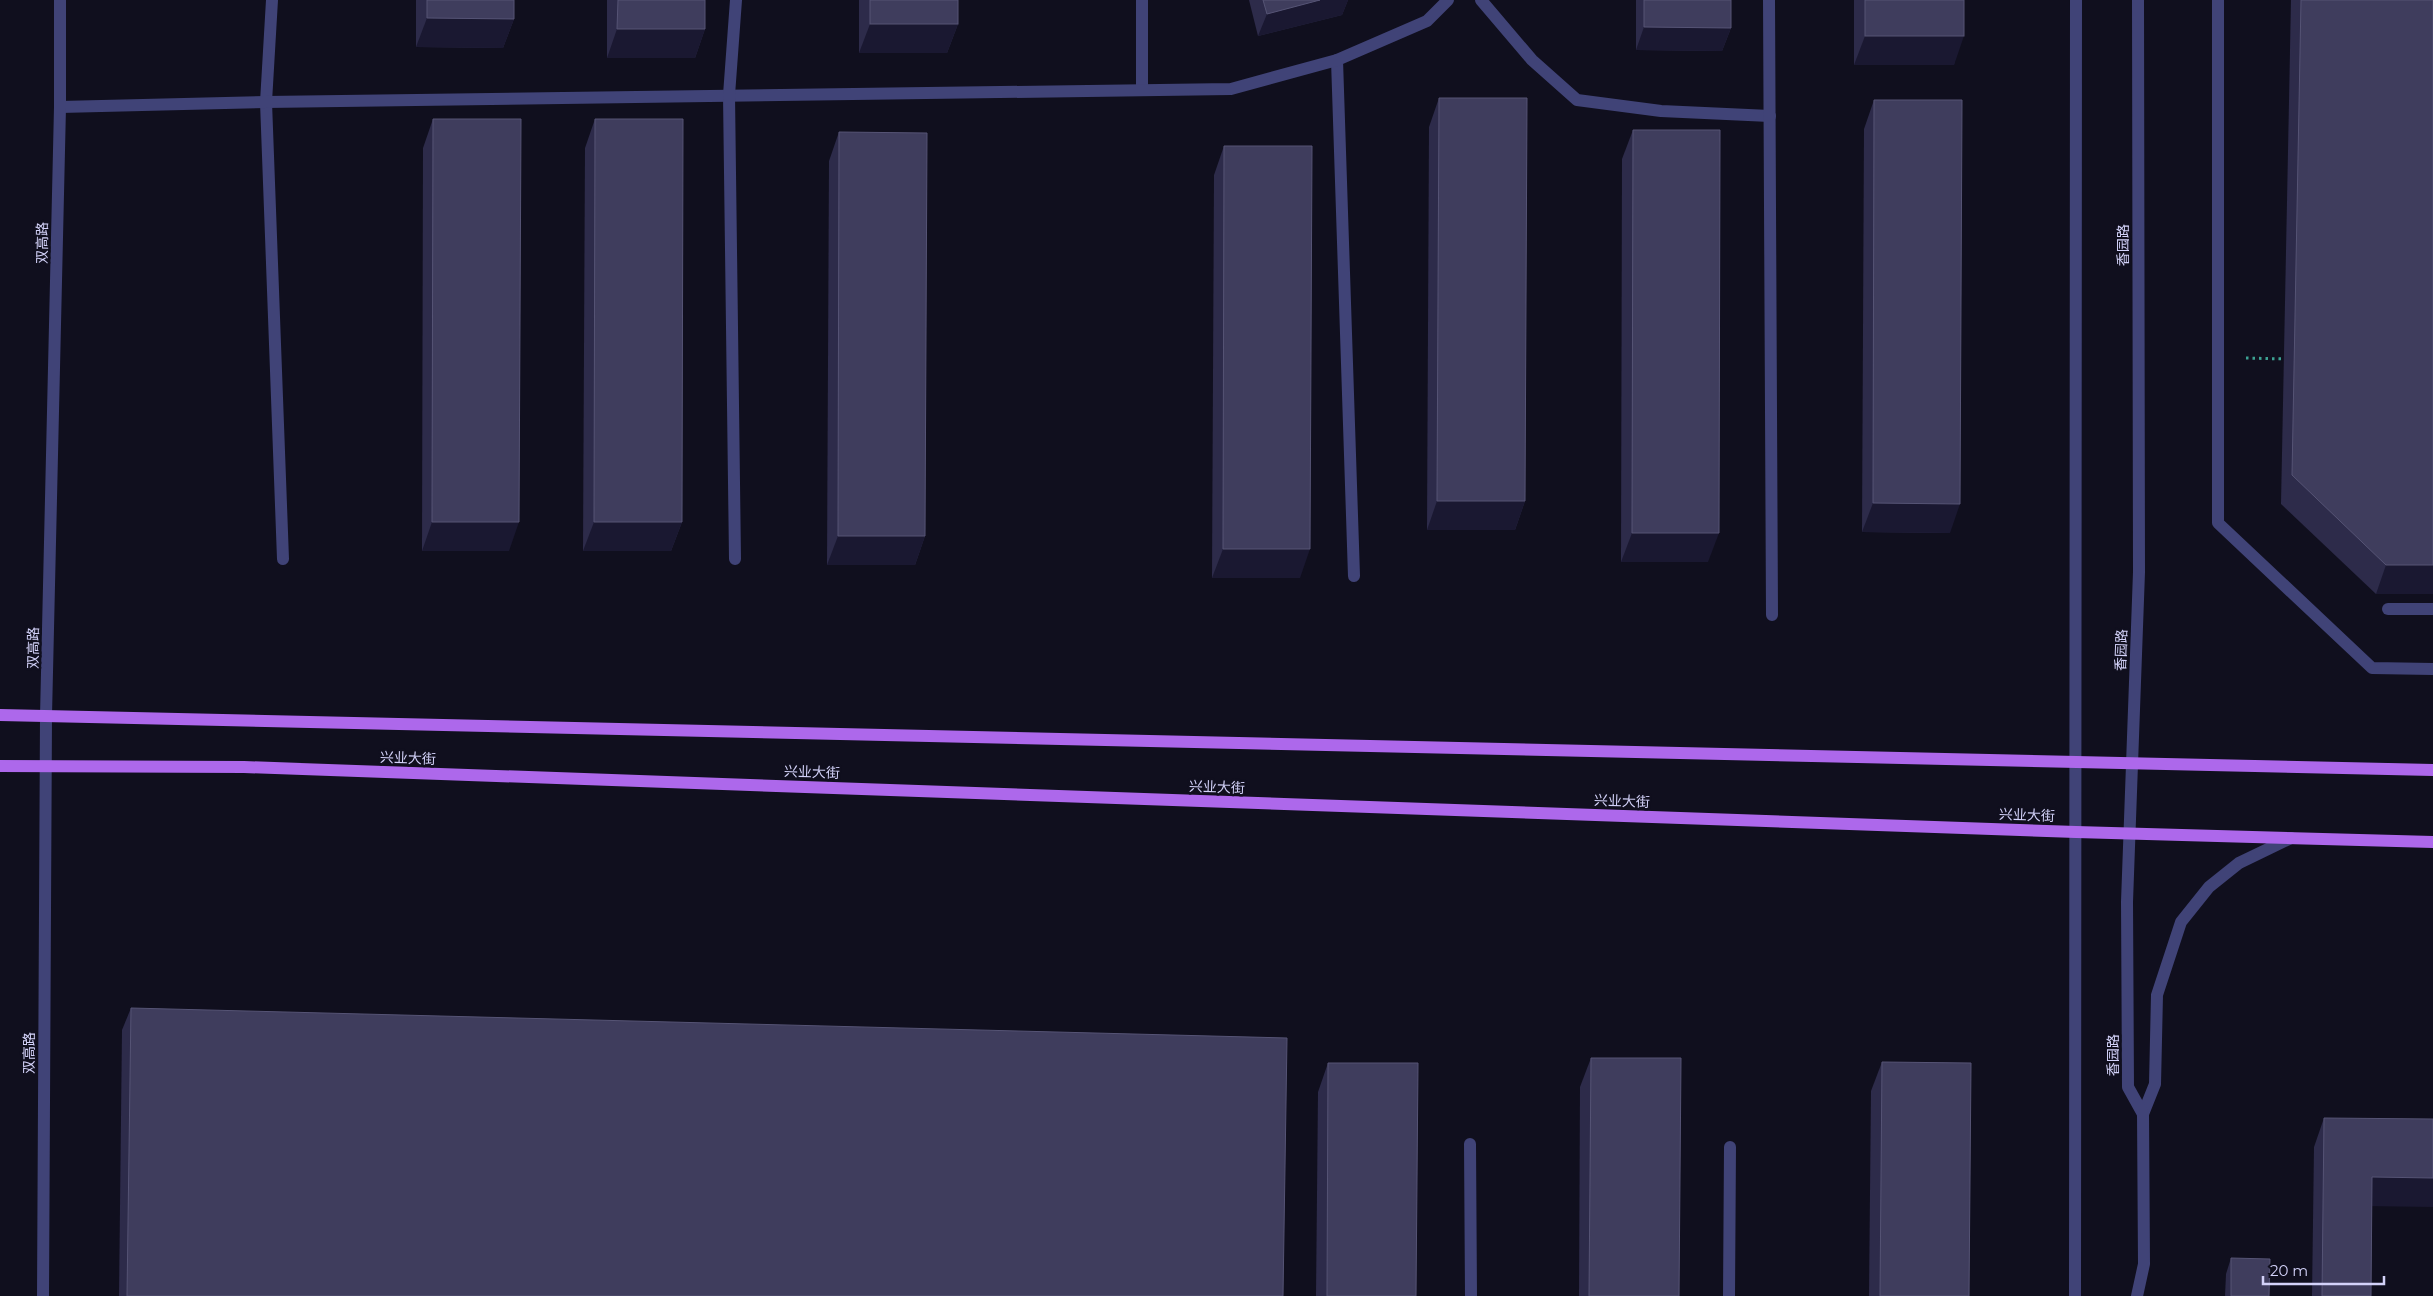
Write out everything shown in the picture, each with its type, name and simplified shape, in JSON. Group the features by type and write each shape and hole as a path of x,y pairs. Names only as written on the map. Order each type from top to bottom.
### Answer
{"main road":[{"path":"0,715 2433,770"},
{"name":"兴业大街","path":"0,766 244,767 2130,834 2433,842"}],"street":[{"name":"双高路","path":"43,1296 45,766 60,107 60,0"},
{"path":"272,0 266,102 283,559"},
{"path":"735,559 729,95 736,0"},
{"path":"1142,0 1142,90"},
{"path":"60,107 266,102 1231,89 1338,60 1427,21 1448,0"},
{"path":"1481,0 1532,60 1577,100 1661,110 1770,116"},
{"path":"1769,0 1772,615"},
{"path":"2075,1296 2076,0"},
{"name":"香园路","path":"2137,1296 2144,1264 2143,1114 2128,1087 2127,902 2139,572 2138,0"},
{"path":"2218,0 2218,523 2372,668 2433,670"},
{"path":"1338,60 1354,576"},
{"path":"2388,609 2433,609"},
{"path":"2143,1114 2155,1084 2157,995 2181,922 2210,887 2238,863 2291,838"},
{"path":"1470,1144 1470,1296"},
{"path":"1729,1296 1730,1147"}],"path":[{"path":"2218,358 2296,359"}],"building":[{"path":"427,0 514,0 514,19 427,18"},
{"path":"618,0 705,0 705,29 617,29"},
{"path":"870,0 958,0 958,24 870,24"},
{"path":"1263,0 1320,0 1267,14"},
{"path":"1644,0 1731,0 1731,28 1644,27"},
{"path":"1865,0 1964,0 1964,36 1865,36"},
{"path":"2301,0 2433,0 2433,565 2386,565 2292,475"},
{"path":"1439,98 1527,98 1525,501 1437,501"},
{"path":"1874,100 1962,100 1960,504 1873,503"},
{"path":"433,119 521,119 519,522 432,522"},
{"path":"595,119 683,119 682,522 594,522"},
{"path":"1633,130 1720,130 1719,533 1632,533"},
{"path":"839,132 927,133 925,536 838,536"},
{"path":"1224,146 1312,146 1310,549 1223,549"},
{"path":"131,1008 1287,1038 1283,1296 127,1296"},
{"path":"1591,1058 1681,1058 1679,1296 1589,1296"},
{"path":"1882,1062 1971,1063 1969,1296 1880,1296"},
{"path":"1328,1063 1418,1063 1416,1296 1327,1296"},
{"path":"2324,1118 2433,1119 2433,1178 2372,1177 2371,1296 2322,1296"},
{"path":"2231,1258 2270,1259 2269,1296 2231,1296"}]}
